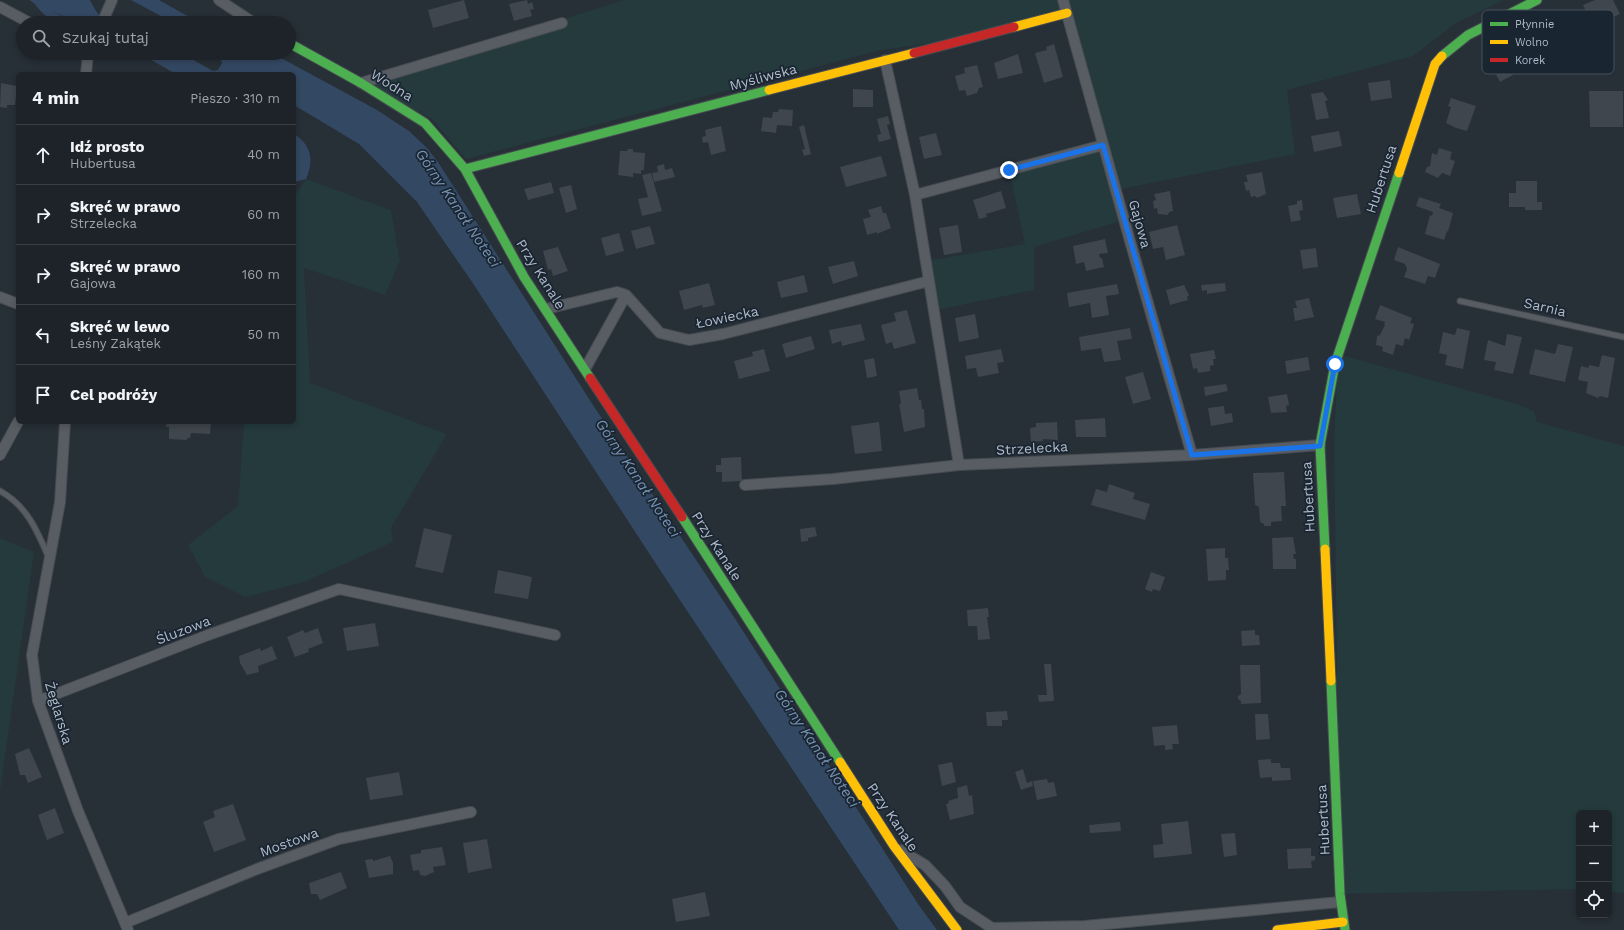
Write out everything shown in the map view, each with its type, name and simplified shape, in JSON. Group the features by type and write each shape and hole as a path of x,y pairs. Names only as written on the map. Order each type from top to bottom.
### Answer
{"street":[{"path":"105,16 112,0"},
{"path":"219,0 243,16"},
{"name":"Gajowa","path":"1063,0 1192,455"},
{"name":"Hubertusa","path":"1518,10 1537,0"},
{"path":"0,7 17,16"},
{"name":"Myśliwska","path":"465,169 1067,13"},
{"path":"361,83 562,23"},
{"name":"Hubertusa","path":"1344,926 1340,902 1320,446 1335,364 1435,64 1444,53 1456,43 1482,29"},
{"name":"Wodna","path":"296,47 361,83 425,123 465,169"},
{"path":"86,72 87,60"},
{"path":"884,60 915,195 959,465"},
{"path":"915,195 1103,145"},
{"name":"Przy Kanale","path":"465,169 524,277 664,489 894,846 957,930"},
{"name":"Łowiecka","path":"626,295 660,333 689,340 723,334 930,281"},
{"path":"546,309 617,292 626,295 585,369"},
{"path":"0,297 16,303"},
{"path":"0,455 17,424"},
{"name":"Żeglarska","path":"65,424 60,502 32,654 38,701 78,811 127,926"},
{"name":"Strzelecka","path":"745,485 833,479 959,465 1192,455 1320,446"},
{"name":"Śluzowa","path":"38,701 208,635 339,589 556,634"},
{"name":"Mostowa","path":"127,926 257,869 338,839 471,812"},
{"path":"894,846 925,865 960,907 992,928 1085,926 1340,902"},
{"path":"1276,930 1344,926"}],"lane":[{"name":"Sarnia","path":"1460,301 1624,338"},
{"path":"0,491 21,506 38,531 49,559"}],"green space":[{"path":"624,0 1504,0 1456,23 1413,56 1287,90 1295,154 1116,190 1124,220 1034,247 1034,290 937,310 926,261 1025,244 1009,170 1103,145 1070,9 968,38 881,50 466,159 431,118 361,83"},
{"path":"306,179 391,210 400,261 385,295 304,268 310,383 447,434 391,528 393,542 304,582 245,597 205,577 188,545 238,506 244,424 296,424 296,194"},
{"path":"1338,354 1517,404 1534,411 1537,422 1624,446 1624,893 1612,892 1612,810 1576,810 1576,889 1340,894 1334,444"},
{"path":"0,538 34,552 0,792"}],"water":[{"path":"29,0 90,0 97,13 101,16 63,16 52,11 62,16 47,16"},
{"path":"131,0 159,0 188,16 161,16"},
{"name":"Górny Kanał Noteci","path":"151,60 193,60 213,71 218,70 222,63 221,60 285,60 377,110 409,131 427,148 438,162 591,402 734,617 918,904 937,930 899,930 660,570 474,285 417,202 359,144 296,106 296,72 172,72"},
{"path":"296,135 305,143 310,154 310,166 306,179 296,182"}],"building":[{"path":"464,0 469,18 433,28 428,10"},
{"path":"527,0 528,4 532,2 534,9 530,10 532,16 514,21 509,4"},
{"path":"1595,0 1613,0 1620,14 1614,17 1614,10 1585,10 1583,5"},
{"path":"1054,44 1063,77 1044,83 1035,53 1047,50 1046,47"},
{"path":"1018,54 1023,73 998,79 994,63"},
{"path":"977,65 983,87 979,88 977,93 967,96 965,90 959,91 955,76 965,73 964,68"},
{"path":"1496,74 1513,74 1513,75 1500,82"},
{"path":"1390,80 1392,98 1371,101 1368,83"},
{"path":"1,83 16,86 15,105 7,105 7,108 0,107"},
{"path":"853,89 873,90 873,107 853,107"},
{"path":"1589,91 1623,91 1623,127 1590,127"},
{"path":"1323,92 1328,100 1325,101 1329,118 1316,120 1311,94"},
{"path":"1451,98 1476,106 1467,131 1446,123 1451,107 1448,106"},
{"path":"779,109 793,110 792,126 777,125 776,133 761,131 763,117 772,118 773,112 778,112"},
{"path":"888,116 890,124 887,125 891,139 879,142 877,135 881,134 877,119"},
{"path":"804,125 811,154 804,156 802,150 805,149 799,127"},
{"path":"721,126 726,151 711,155 708,142 703,143 702,137 706,136 705,130"},
{"path":"1339,131 1342,146 1314,152 1311,136"},
{"path":"936,133 942,155 924,159 919,137"},
{"path":"1439,148 1452,152 1450,159 1455,161 1450,176 1442,173 1438,178 1425,172 1427,167 1430,166 1432,153 1437,155"},
{"path":"628,149 633,149 633,152 645,153 644,170 641,170 641,174 633,173 633,177 618,175 620,151 627,151"},
{"path":"881,156 887,176 846,187 840,167"},
{"path":"664,164 665,170 672,168 675,177 654,182 652,173 658,172 657,166"},
{"path":"1262,172 1266,194 1257,198 1255,196 1251,197 1249,190 1246,191 1244,182 1248,182 1246,175"},
{"path":"651,173 662,211 642,216 638,199 648,197 642,175"},
{"path":"1516,181 1537,181 1537,202 1542,202 1542,210 1525,210 1525,207 1509,207 1509,193 1516,193"},
{"path":"551,182 554,193 528,200 524,189"},
{"path":"571,185 577,209 566,213 559,188"},
{"path":"1001,191 1006,208 986,214 987,217 979,219 973,200"},
{"path":"1170,191 1173,211 1169,212 1168,215 1158,214 1157,208 1154,209 1153,201 1156,200 1154,194"},
{"path":"1357,194 1361,214 1337,218 1333,198"},
{"path":"1419,197 1441,204 1439,208 1453,213 1448,232 1447,231 1444,240 1425,234 1430,215 1432,216 1433,212 1416,206"},
{"path":"1302,200 1303,210 1299,211 1301,220 1291,222 1288,206 1297,204 1297,201"},
{"path":"881,206 883,213 886,213 891,228 877,234 877,232 867,235 863,219 871,217 868,210"},
{"path":"958,225 962,252 944,255 939,228"},
{"path":"1177,225 1185,255 1166,260 1163,247 1153,249 1149,232"},
{"path":"650,226 655,244 636,249 631,231"},
{"path":"619,233 624,251 606,256 601,238"},
{"path":"1105,239 1108,253 1099,254 1100,258 1102,258 1104,267 1086,271 1084,262 1076,264 1073,246"},
{"path":"558,247 568,271 553,276 551,269 548,270 543,251"},
{"path":"1398,247 1440,264 1435,278 1428,276 1425,284 1404,277 1407,269 1405,264 1394,260"},
{"path":"1316,248 1318,267 1303,269 1300,250"},
{"path":"854,261 858,276 833,284 828,267"},
{"path":"804,275 808,292 781,298 777,282"},
{"path":"709,283 715,305 703,308 702,305 684,310 679,291"},
{"path":"1225,283 1226,291 1207,294 1207,290 1202,291 1201,285"},
{"path":"1117,284 1119,294 1106,296 1109,315 1092,318 1090,303 1069,307 1067,293"},
{"path":"1184,285 1189,295 1187,297 1188,300 1170,305 1166,290"},
{"path":"1309,298 1314,317 1295,321 1293,308 1297,308 1295,301"},
{"path":"1380,305 1412,318 1410,323 1414,324 1409,340 1405,338 1403,346 1396,344 1393,355 1382,351 1383,347 1376,345 1377,336 1380,335 1385,325 1385,322 1375,319"},
{"path":"907,310 916,343 894,349 892,342 886,344 881,325 896,321 894,313"},
{"path":"975,314 979,338 959,342 955,318"},
{"path":"861,324 865,340 842,346 841,341 832,344 829,330"},
{"path":"1130,328 1132,339 1117,341 1121,360 1104,362 1101,348 1081,351 1079,337"},
{"path":"1457,328 1470,331 1463,369 1445,365 1447,355 1439,353 1443,332 1455,335"},
{"path":"1507,334 1522,337 1513,374 1494,370 1496,362 1484,360 1488,340 1505,346"},
{"path":"811,336 815,349 786,358 782,344"},
{"path":"1558,344 1573,347 1565,382 1529,374 1535,349 1555,354"},
{"path":"764,349 770,371 739,379 734,361 753,356 752,352"},
{"path":"1001,349 1004,362 997,363 999,373 978,377 976,368 967,369 965,356"},
{"path":"1214,350 1216,359 1213,359 1214,365 1210,366 1210,371 1198,373 1197,368 1193,369 1190,354"},
{"path":"1602,355 1615,358 1608,398 1600,396 1598,398 1586,393 1588,382 1578,380 1581,366 1588,368 1589,365 1599,367"},
{"path":"1308,357 1310,370 1287,374 1285,361"},
{"path":"874,358 877,376 867,378 864,360"},
{"path":"1143,372 1151,399 1133,404 1125,377"},
{"path":"1226,384 1228,391 1205,396 1204,387"},
{"path":"917,388 922,409 924,409 925,427 904,432 899,404 901,404 899,391"},
{"path":"1287,394 1289,405 1286,406 1287,412 1271,413 1268,397"},
{"path":"1224,406 1225,414 1232,413 1233,422 1211,426 1208,408"},
{"path":"1105,418 1106,437 1076,437 1075,420"},
{"path":"879,422 882,451 855,454 851,426"},
{"path":"1057,422 1058,440 1043,439 1043,441 1031,442 1030,428 1036,427 1036,423"},
{"path":"167,424 211,424 210,434 191,433 190,438 187,438 187,440 169,439 169,427 166,427"},
{"path":"741,457 742,481 722,482 722,472 716,472 716,465 721,465 721,458"},
{"path":"1284,472 1286,506 1281,506 1282,521 1271,522 1271,526 1264,526 1264,524 1260,522 1259,507 1255,505 1253,473"},
{"path":"1109,484 1135,493 1133,499 1150,504 1145,520 1091,505 1096,489 1107,492"},
{"path":"815,527 817,536 808,538 808,541 801,542 800,529"},
{"path":"424,528 452,535 443,573 415,567"},
{"path":"1293,537 1296,554 1293,554 1294,559 1296,559 1296,569 1273,569 1272,538"},
{"path":"1225,548 1225,558 1228,558 1229,570 1226,570 1226,580 1208,581 1206,549"},
{"path":"498,570 532,577 528,599 494,593"},
{"path":"1151,572 1165,577 1160,591 1153,589 1152,592 1145,589"},
{"path":"988,608 989,617 987,617 990,639 978,640 977,626 968,626 967,610"},
{"path":"375,623 379,646 347,651 343,628"},
{"path":"318,628 323,643 308,649 309,652 295,657 287,637 303,630 305,633"},
{"path":"1255,630 1255,635 1259,635 1260,645 1242,646 1241,631"},
{"path":"272,646 277,659 258,666 259,672 247,675 240,663 239,656 260,648 261,651"},
{"path":"1044,664 1051,664 1054,701 1039,702 1038,695 1047,695"},
{"path":"1240,665 1260,665 1261,703 1241,704 1241,701 1238,699 1238,696 1241,694"},
{"path":"1007,711 1008,720 1002,720 1002,726 987,726 986,712"},
{"path":"1255,714 1268,714 1270,739 1256,740"},
{"path":"1177,725 1179,744 1172,744 1173,749 1165,750 1165,745 1154,746 1152,727"},
{"path":"29,748 42,777 28,783 25,775 20,775 15,754"},
{"path":"1271,759 1271,763 1280,763 1281,768 1290,768 1291,780 1272,781 1272,777 1260,778 1258,760"},
{"path":"952,762 956,782 942,786 938,765"},
{"path":"1023,769 1027,783 1032,781 1033,786 1021,790 1015,772"},
{"path":"399,772 403,795 370,800 366,778"},
{"path":"1047,779 1048,783 1054,782 1057,796 1037,800 1033,781"},
{"path":"967,785 969,796 972,795 974,814 950,820 946,804 949,803 948,801 958,798 957,788"},
{"path":"233,804 246,840 214,852 203,822 215,817 213,811"},
{"path":"55,808 64,833 47,840 38,815"},
{"path":"1188,821 1192,854 1154,858 1153,845 1163,844 1161,824"},
{"path":"1120,822 1121,831 1090,833 1089,825"},
{"path":"1235,833 1237,855 1224,857 1221,834"},
{"path":"487,839 492,868 468,873 463,843"},
{"path":"442,847 446,865 433,867 434,872 425,876 420,875 419,870 413,871 410,855 421,853 421,850"},
{"path":"1311,848 1311,856 1315,856 1315,860 1311,861 1312,868 1288,869 1287,849"},
{"path":"390,856 393,863 393,874 369,878 365,860 373,859 373,861"},
{"path":"341,872 347,888 320,900 317,894 311,894 309,883"},
{"path":"705,892 710,916 676,922 672,899"}],"traffic: fast":[{"path":"1517,10 1537,0"},
{"path":"1442,56 1468,35 1482,28"},
{"path":"296,47 361,83 425,123 465,169 524,277 590,378"},
{"path":"465,169 769,90"},
{"path":"1325,549 1320,445 1335,364 1399,173"},
{"path":"682,517 840,762"},
{"path":"1331,681 1340,894 1345,930"}],"traffic: slow":[{"path":"1014,27 1067,13"},
{"path":"769,90 914,53"},
{"path":"1399,173 1435,64 1442,56"},
{"path":"1325,549 1331,681"},
{"path":"840,762 894,846 957,930"},
{"path":"1277,930 1343,922"}],"traffic: jam":[{"path":"914,53 1014,27"},
{"path":"590,378 682,517"}],"route":[{"path":"1009,170 1103,145 1192,455 1320,446 1335,364"}]}
